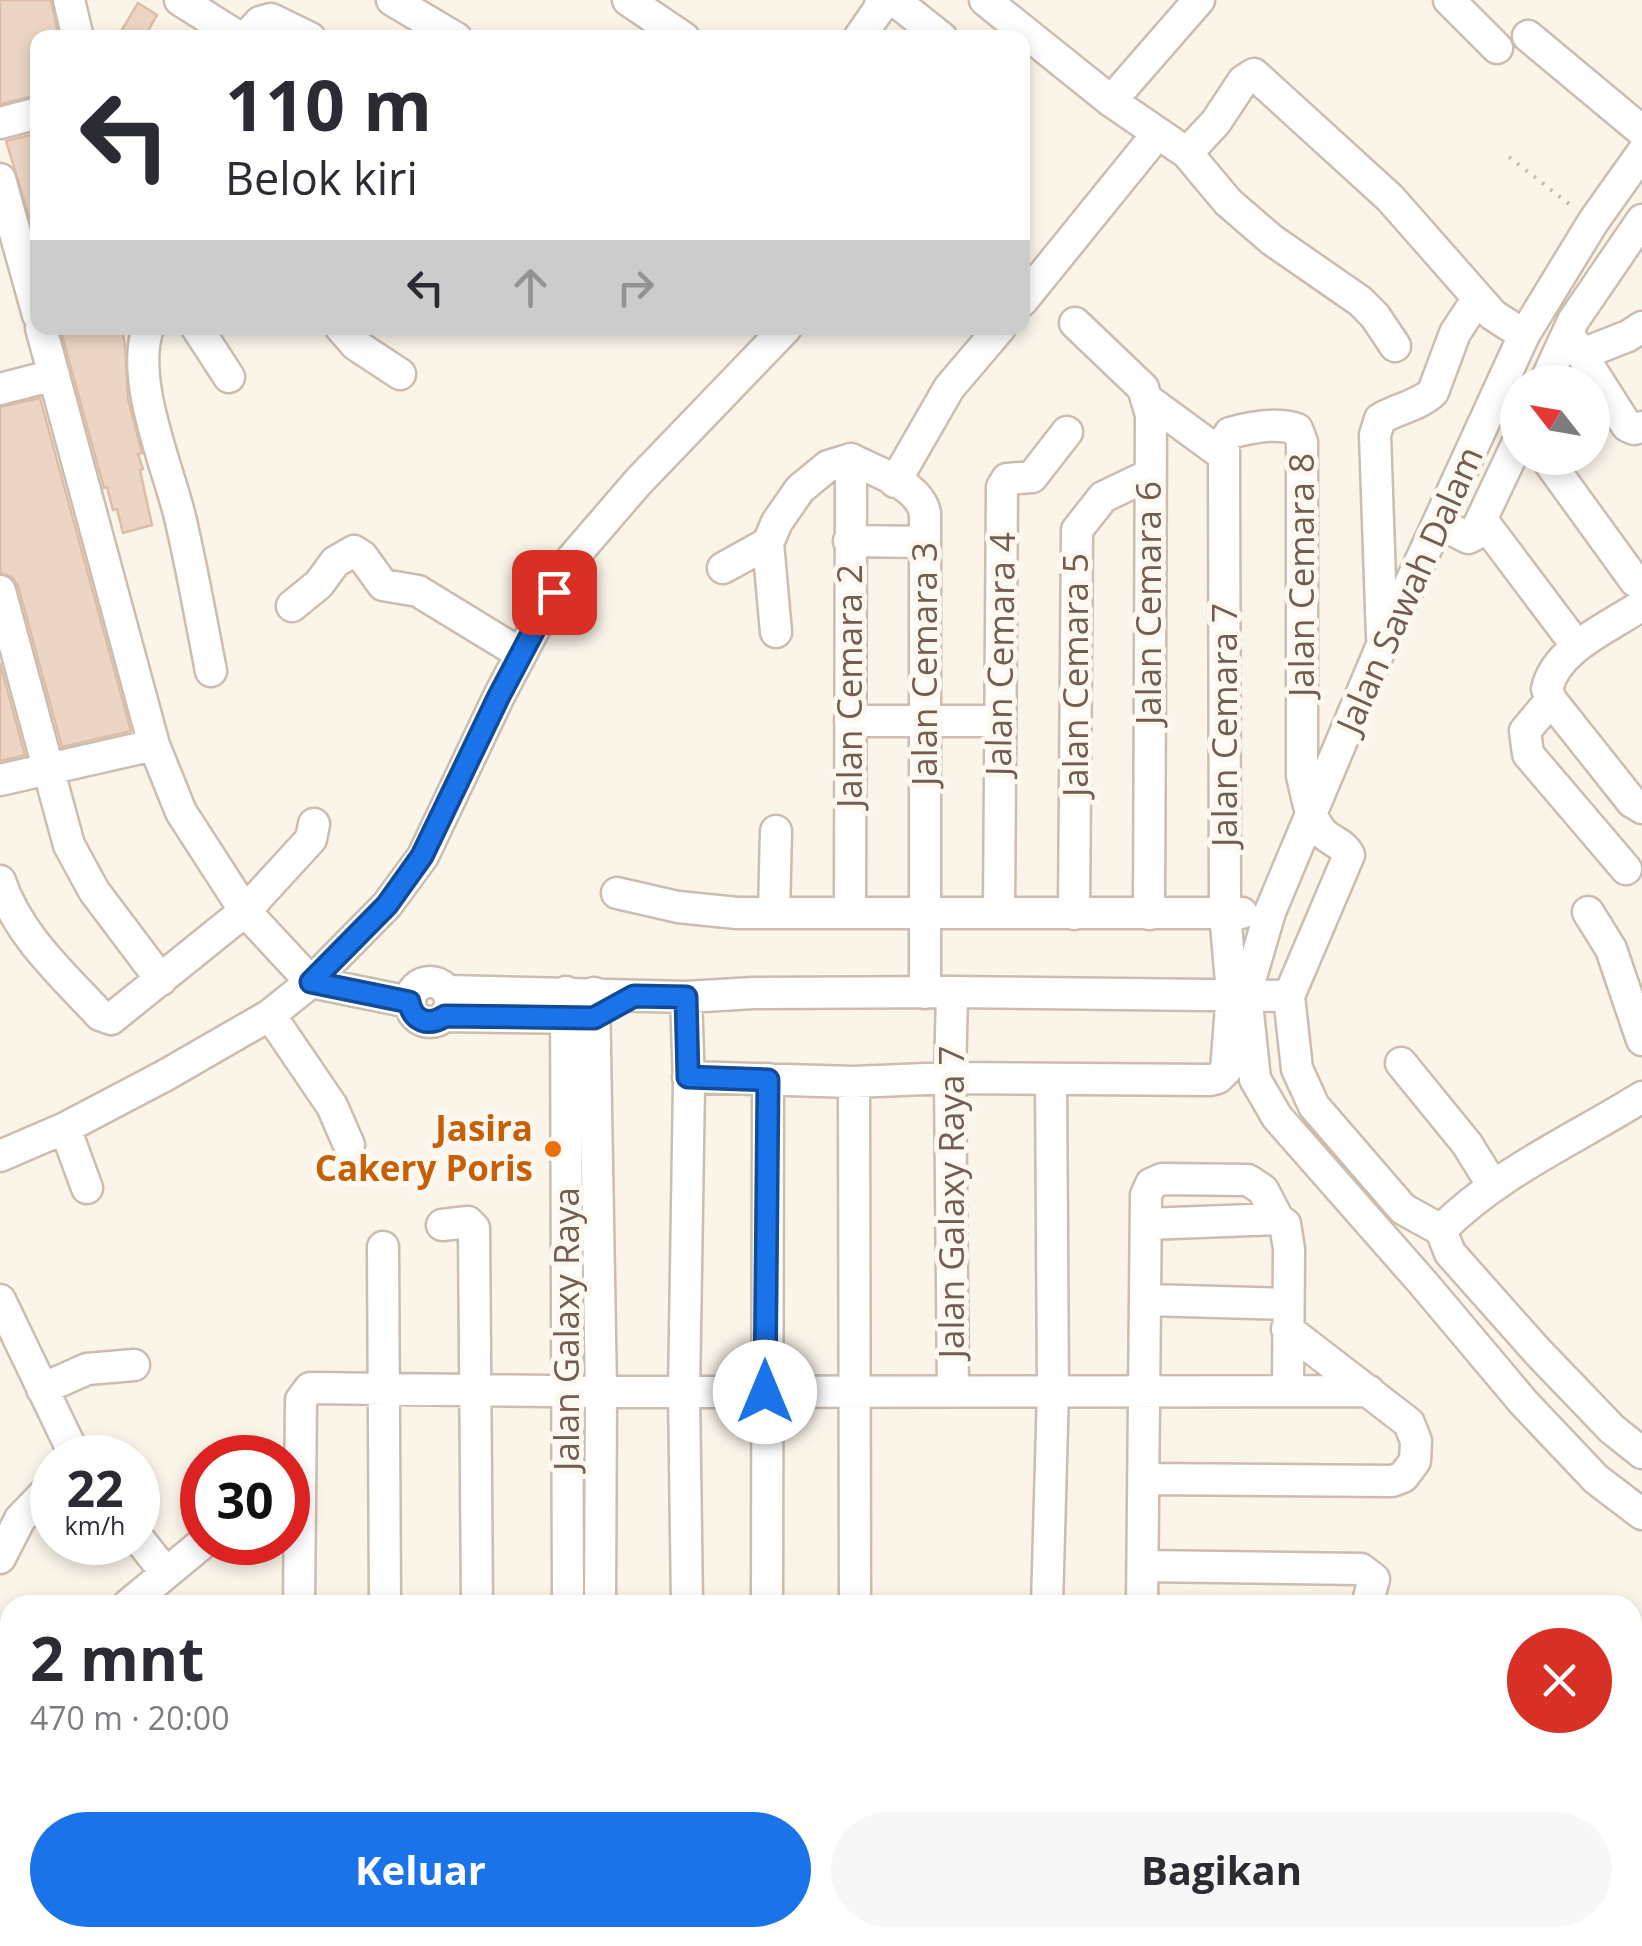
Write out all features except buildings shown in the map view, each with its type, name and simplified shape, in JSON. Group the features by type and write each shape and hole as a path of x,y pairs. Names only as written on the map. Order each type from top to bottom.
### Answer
{"street":[{"path":"69,0 76,30"},
{"path":"180,0 258,24 278,20 296,30"},
{"path":"392,0 443,30"},
{"path":"628,0 672,30"},
{"path":"1111,101 1199,0"},
{"path":"1449,0 1498,48"},
{"path":"864,30 881,1 898,3 932,30"},
{"path":"1005,7 1111,101 1188,153 1246,219 1360,300 1376,316 1395,346"},
{"path":"1528,36 1642,131"},
{"path":"1188,153 1216,122 1243,81 1254,74 1408,216 1428,244 1493,315 1524,335"},
{"path":"0,124 30,115"},
{"path":"1030,291 1158,133"},
{"name":"Jalan Sawah Dalam","path":"1260,994 1270,912 1327,832 1382,645 1458,526 1524,335 1593,222 1642,153"},
{"path":"0,183 30,286"},
{"path":"1558,365 1575,343 1593,290 1642,220"},
{"path":"1382,645 1375,436 1380,419 1433,392 1456,333 1478,298"},
{"path":"1075,323 1143,388 1148,400 1223,456"},
{"path":"1575,343 1628,336 1642,326"},
{"path":"43,335 154,745 181,812 246,911 311,982 409,1002 412,991 430,982 446,1004 580,1005 634,996 754,992 943,1000 1260,994"},
{"path":"146,335 142,345 148,397 180,518 210,671"},
{"path":"201,335 229,378"},
{"path":"347,335 400,374"},
{"path":"0,1156 164,1076 270,1015 311,982 387,905 422,856 570,561 638,482 779,335"},
{"path":"895,482 949,388 994,335"},
{"path":"1575,343 1627,426 1638,428"},
{"path":"0,388 54,375"},
{"name":"Jalan Cemara 6","path":"1148,400 1149,914"},
{"name":"Jalan Cemara 8","path":"1223,456 1224,442 1230,433 1280,425 1298,429 1302,434 1302,776 1327,832"},
{"name":"Jalan Cemara 4","path":"999,913 1002,487 1008,479 1032,478 1068,432"},
{"name":"Jalan Cemara 7","path":"1223,456 1226,913 1260,994"},
{"path":"776,632 768,542 800,489 828,466 851,459"},
{"name":"Jalan Cemara 3","path":"851,459 923,502 924,911 943,1000"},
{"name":"Jalan Cemara 2","path":"850,914 851,459"},
{"path":"1500,467 1458,526 1567,633"},
{"name":"Jalan Cemara 5","path":"1074,914 1077,530 1103,497 1149,474"},
{"path":"1558,475 1639,593 1557,664 1548,689 1551,700 1632,802 1642,808"},
{"path":"849,541 925,542"},
{"path":"723,568 768,542"},
{"path":"292,606 319,584 336,562 354,551 384,585 418,591 521,654"},
{"path":"0,591 47,770 76,861 161,980"},
{"path":"1551,700 1526,732 1528,754 1626,869"},
{"path":"850,721 999,722"},
{"path":"0,780 154,745"},
{"path":"0,881 16,919 104,1018 119,1016 246,911 311,839 314,824"},
{"path":"774,913 776,831"},
{"path":"688,1077 854,1082 1218,1078 1226,1070 1260,994 1319,920 1348,860 1327,832"},
{"path":"617,893 678,906 774,913 1270,912"},
{"path":"1588,912 1610,950 1642,1040"},
{"path":"1260,994 1314,1106 1403,1210 1441,1230 1450,1253 1475,1281 1588,1404 1642,1453"},
{"path":"1260,994 1256,1079 1277,1118 1424,1282 1524,1403 1596,1479 1642,1514"},
{"path":"686,997 687,1595"},
{"name":"Jalan Galaxy Raya 7","path":"943,1000 950,1078 953,1390"},
{"name":"Jalan Galaxy Raya","path":"568,1595 568,1390 580,1005"},
{"name":"Jalan Galaxy Raya","path":"580,1005 600,1391 600,1595"},
{"path":"270,1015 332,1106 349,1145"},
{"path":"1401,1063 1494,1186"},
{"path":"767,1595 768,1080"},
{"path":"1046,1595 1054,1390 1051,1080"},
{"path":"854,1082 855,1595"},
{"path":"1441,1230 1494,1186 1642,1097"},
{"path":"64,1128 87,1188"},
{"path":"1142,1595 1146,1194 1151,1184 1162,1178 1248,1180 1263,1190 1278,1218 1286,1224 1288,1390"},
{"path":"1146,1224 1278,1218"},
{"path":"442,1225 468,1222 474,1228 476,1595"},
{"path":"383,1247 384,1595"},
{"path":"0,1300 65,1435"},
{"path":"1144,1479 1392,1481 1410,1471 1418,1451 1413,1430 1287,1317 1146,1300"},
{"path":"42,1389 87,1370 134,1365"},
{"path":"299,1595 301,1400 310,1388 684,1392 1369,1390"},
{"path":"0,1558 20,1519 30,1509"},
{"path":"140,1595 180,1562"},
{"path":"160,1565 166,1573"},
{"path":"1142,1566 1362,1569 1374,1580 1370,1595"}],"path":[{"path":"1509,157 1593,222"}],"place":[{"name":"Jasira Cakery Poris","path":"553,1149"}],"route":[{"path":"554,592 422,856 387,905 311,982 409,1002 411,1012 429,1023 445,1016 594,1018 634,996 686,997 688,1077 768,1080 765,1392"}]}
